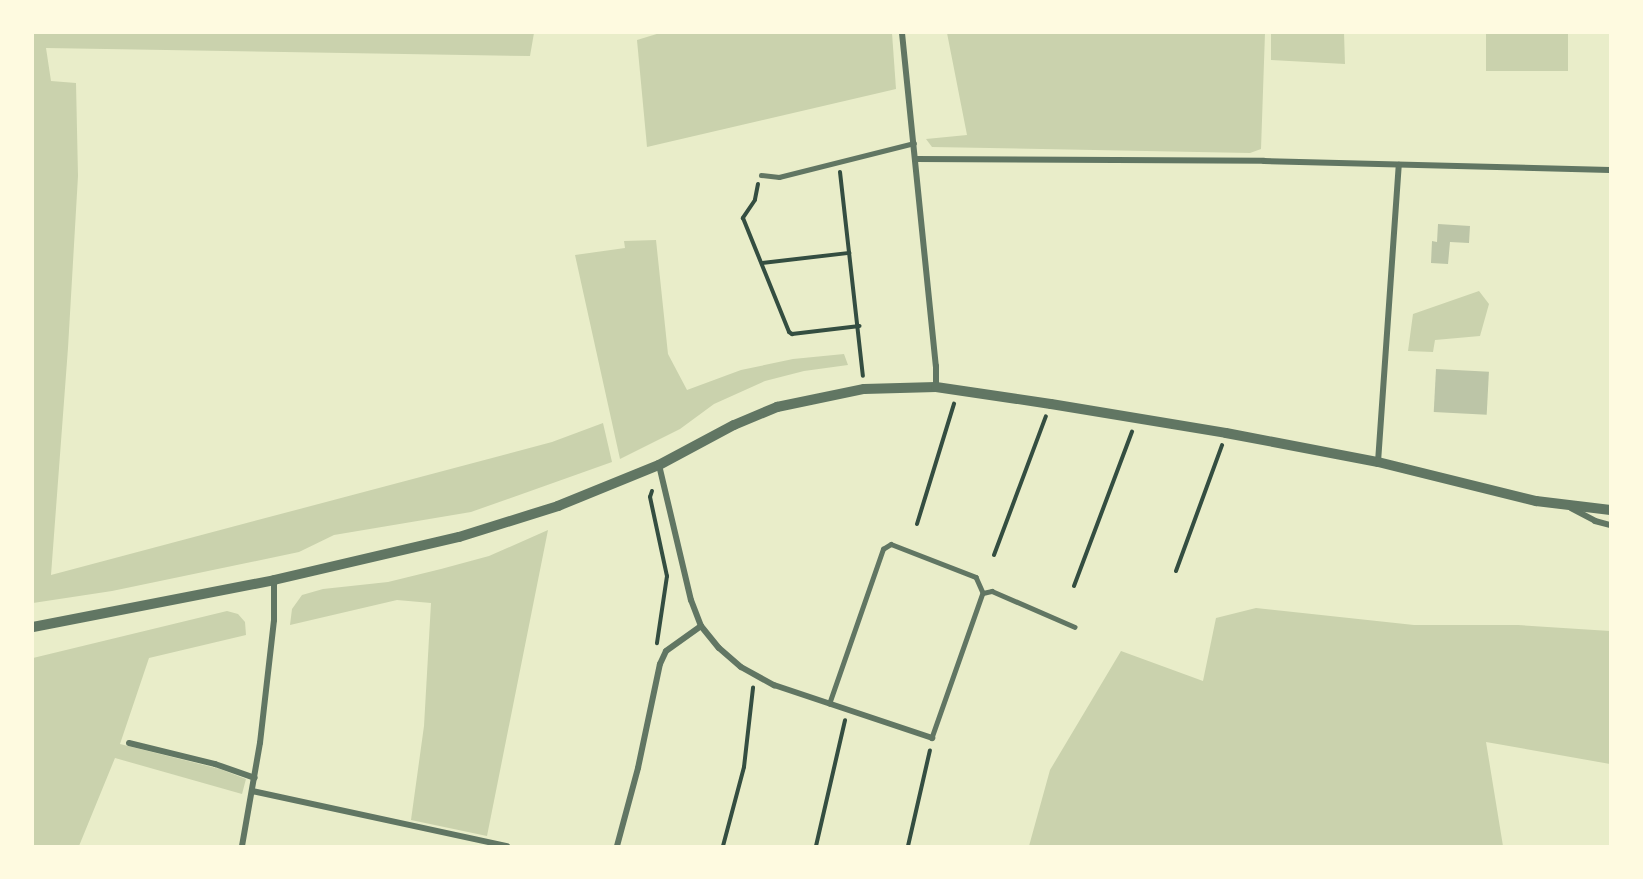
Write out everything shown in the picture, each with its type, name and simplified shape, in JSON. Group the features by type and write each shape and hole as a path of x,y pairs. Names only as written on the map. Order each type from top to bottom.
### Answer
{"street":[{"path":"902,33 936,366 936,387"},
{"path":"916,159 1264,161 1610,170"},
{"path":"1378,462 1399,165"},
{"path":"33,627 274,580 459,537 558,506 659,465 734,425 777,406 864,389 936,387 1051,404 1226,433 1378,462 1478,489 1568,506 1610,510"},
{"path":"659,465 688,587 701,626 730,658 755,675 847,711 932,738"},
{"path":"1568,506 1595,522 1610,525"},
{"path":"242,846 255,778 274,620 274,580"},
{"path":"616,846 638,768 660,664 666,651 701,626"},
{"path":"129,743 214,764 255,778"},
{"path":"252,791 507,846"}],"lane":[{"path":"761,175 779,177 914,143"},
{"path":"829,704 883,549 891,544 976,576 983,593 932,738"},
{"path":"983,593 992,591 1075,627"}],"path":[{"path":"839,162 860,326 864,389"},
{"path":"761,175 755,200 742,218 789,332 860,326"},
{"path":"762,263 849,253"},
{"path":"917,524 958,390"},
{"path":"994,555 1051,404"},
{"path":"1074,586 1137,419"},
{"path":"1176,571 1226,433"},
{"path":"659,465 650,497 666,576 656,650 660,664"},
{"path":"723,846 744,766 755,675"},
{"path":"816,846 847,711"},
{"path":"908,846 932,738"}],"green space":[{"path":"33,33 534,33 530,56 46,48 51,81 76,83 78,176 51,575 552,442 603,423 612,462 471,512 334,535 299,552 112,591 33,603"},
{"path":"660,33 892,33 896,89 647,147 637,40"},
{"path":"947,33 1265,33 1261,149 1250,153 932,147 926,139 967,135"},
{"path":"1271,33 1344,33 1345,64 1271,60"},
{"path":"1486,33 1568,33 1568,71 1486,71"},
{"path":"656,240 668,354 687,390 741,370 793,359 844,354 848,365 804,371 765,381 714,404 680,429 620,459 575,255 625,248 624,241"},
{"path":"1479,291 1489,304 1480,336 1435,340 1433,352 1408,351 1413,314"},
{"path":"548,530 487,836 411,820 424,726 431,603 397,600 290,625 292,609 302,595 323,589 388,582 441,569 489,556"},
{"path":"1256,608 1414,625 1518,625 1610,631 1610,764 1486,742 1503,846 1029,846 1050,770 1121,651 1203,681 1216,618"},
{"path":"227,611 238,614 245,622 246,635 149,658 120,744 220,769 246,779 242,794 115,758 79,846 33,846 33,658"}],"building":[{"path":"1438,224 1470,226 1469,243 1450,242 1448,264 1431,263 1432,241 1437,242"},
{"path":"1436,369 1489,372 1487,415 1434,412"}]}
